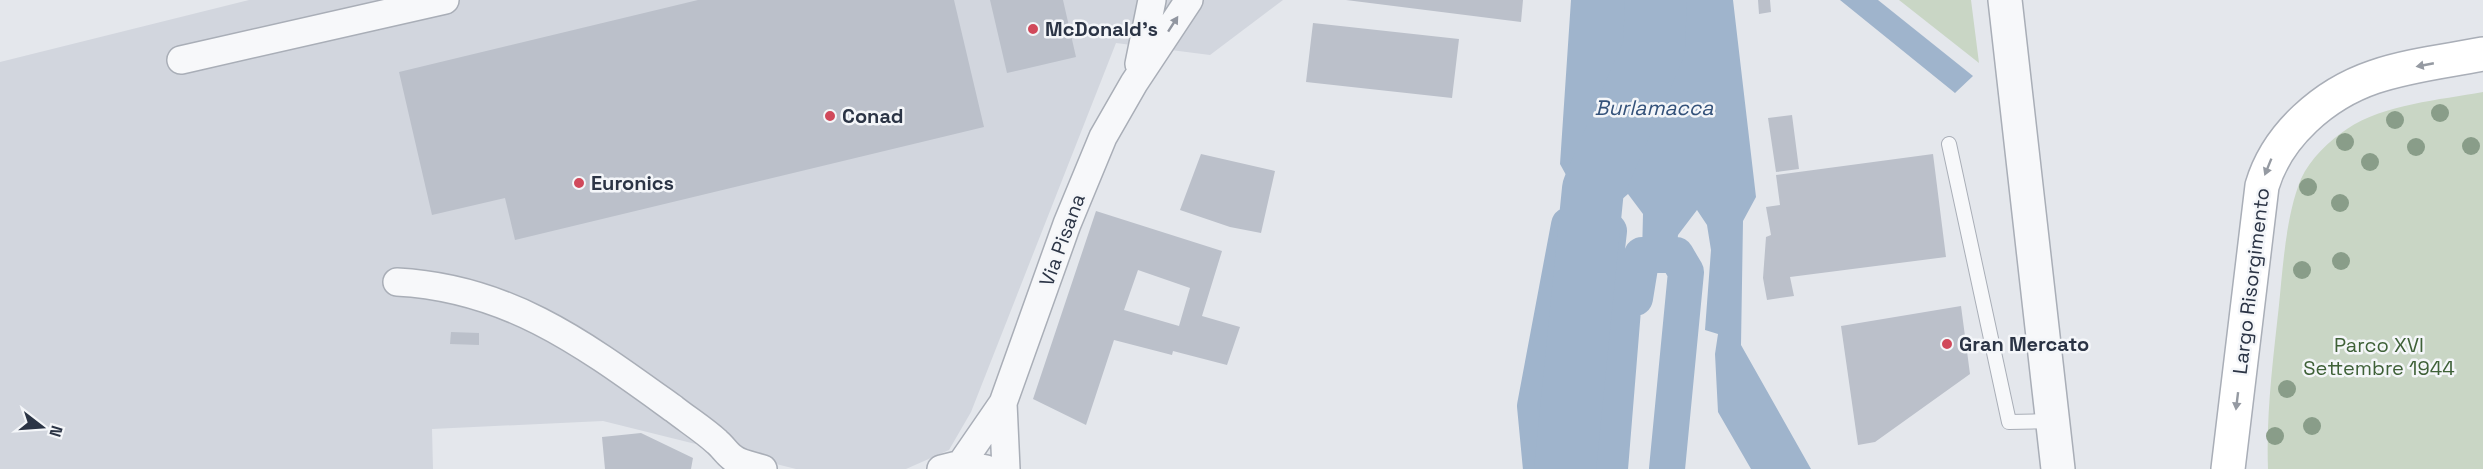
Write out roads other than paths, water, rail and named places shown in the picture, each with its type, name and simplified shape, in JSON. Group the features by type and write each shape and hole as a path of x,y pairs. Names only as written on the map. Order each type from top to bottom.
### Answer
{"main road":[{"name":"Largo Risorgimento","path":"2228,469 2262,186 2273,155 2293,130 2321,106 2372,78 2402,69 2483,54"}],"street":[{"path":"181,60 445,0"},
{"name":"Via Pisana","path":"1134,83 1148,30 1152,0"},
{"name":"Via Pisana","path":"963,467 1003,403 1078,195 1103,137 1134,83 1189,0"},
{"path":"2005,0 2058,469"},
{"path":"397,282 437,286 480,296 544,322 600,357 717,441 732,464 763,469"},
{"name":"Via Pisana","path":"1003,403 1006,469"}],"lane":[{"path":"1949,144 2009,422 2052,421"}],"water":[{"name":"Burlamacca","path":"1571,0 1733,0 1756,197 1743,221 1741,345 1811,469 1751,469 1718,412 1715,354 1718,334 1705,330 1711,250 1707,225 1697,210 1678,235 1676,255 1642,255 1643,214 1628,194 1612,208 1609,231 1569,225 1571,184 1560,164"},
{"path":"1840,0 1878,0 1973,76 1955,93"}],"waterway":[{"name":"Burlamacca","path":"1565,469 1593,189 1654,48 1656,0"},
{"name":"Burlamacca","path":"1541,469 1535,406 1569,225 1609,231 1582,469"},
{"name":"Burlamacca","path":"1610,469 1624,297 1635,298 1642,255 1676,255 1686,272 1667,469"}],"place":[{"name":"McDonald's","path":"1033,29"},
{"name":"Conad","path":"830,116"},
{"name":"Euronics","path":"579,183"},
{"name":"Gran Mercato","path":"1947,344"}],"park label":[{"name":"Parco XVI Settembre 1944","path":"2379,356"}]}
